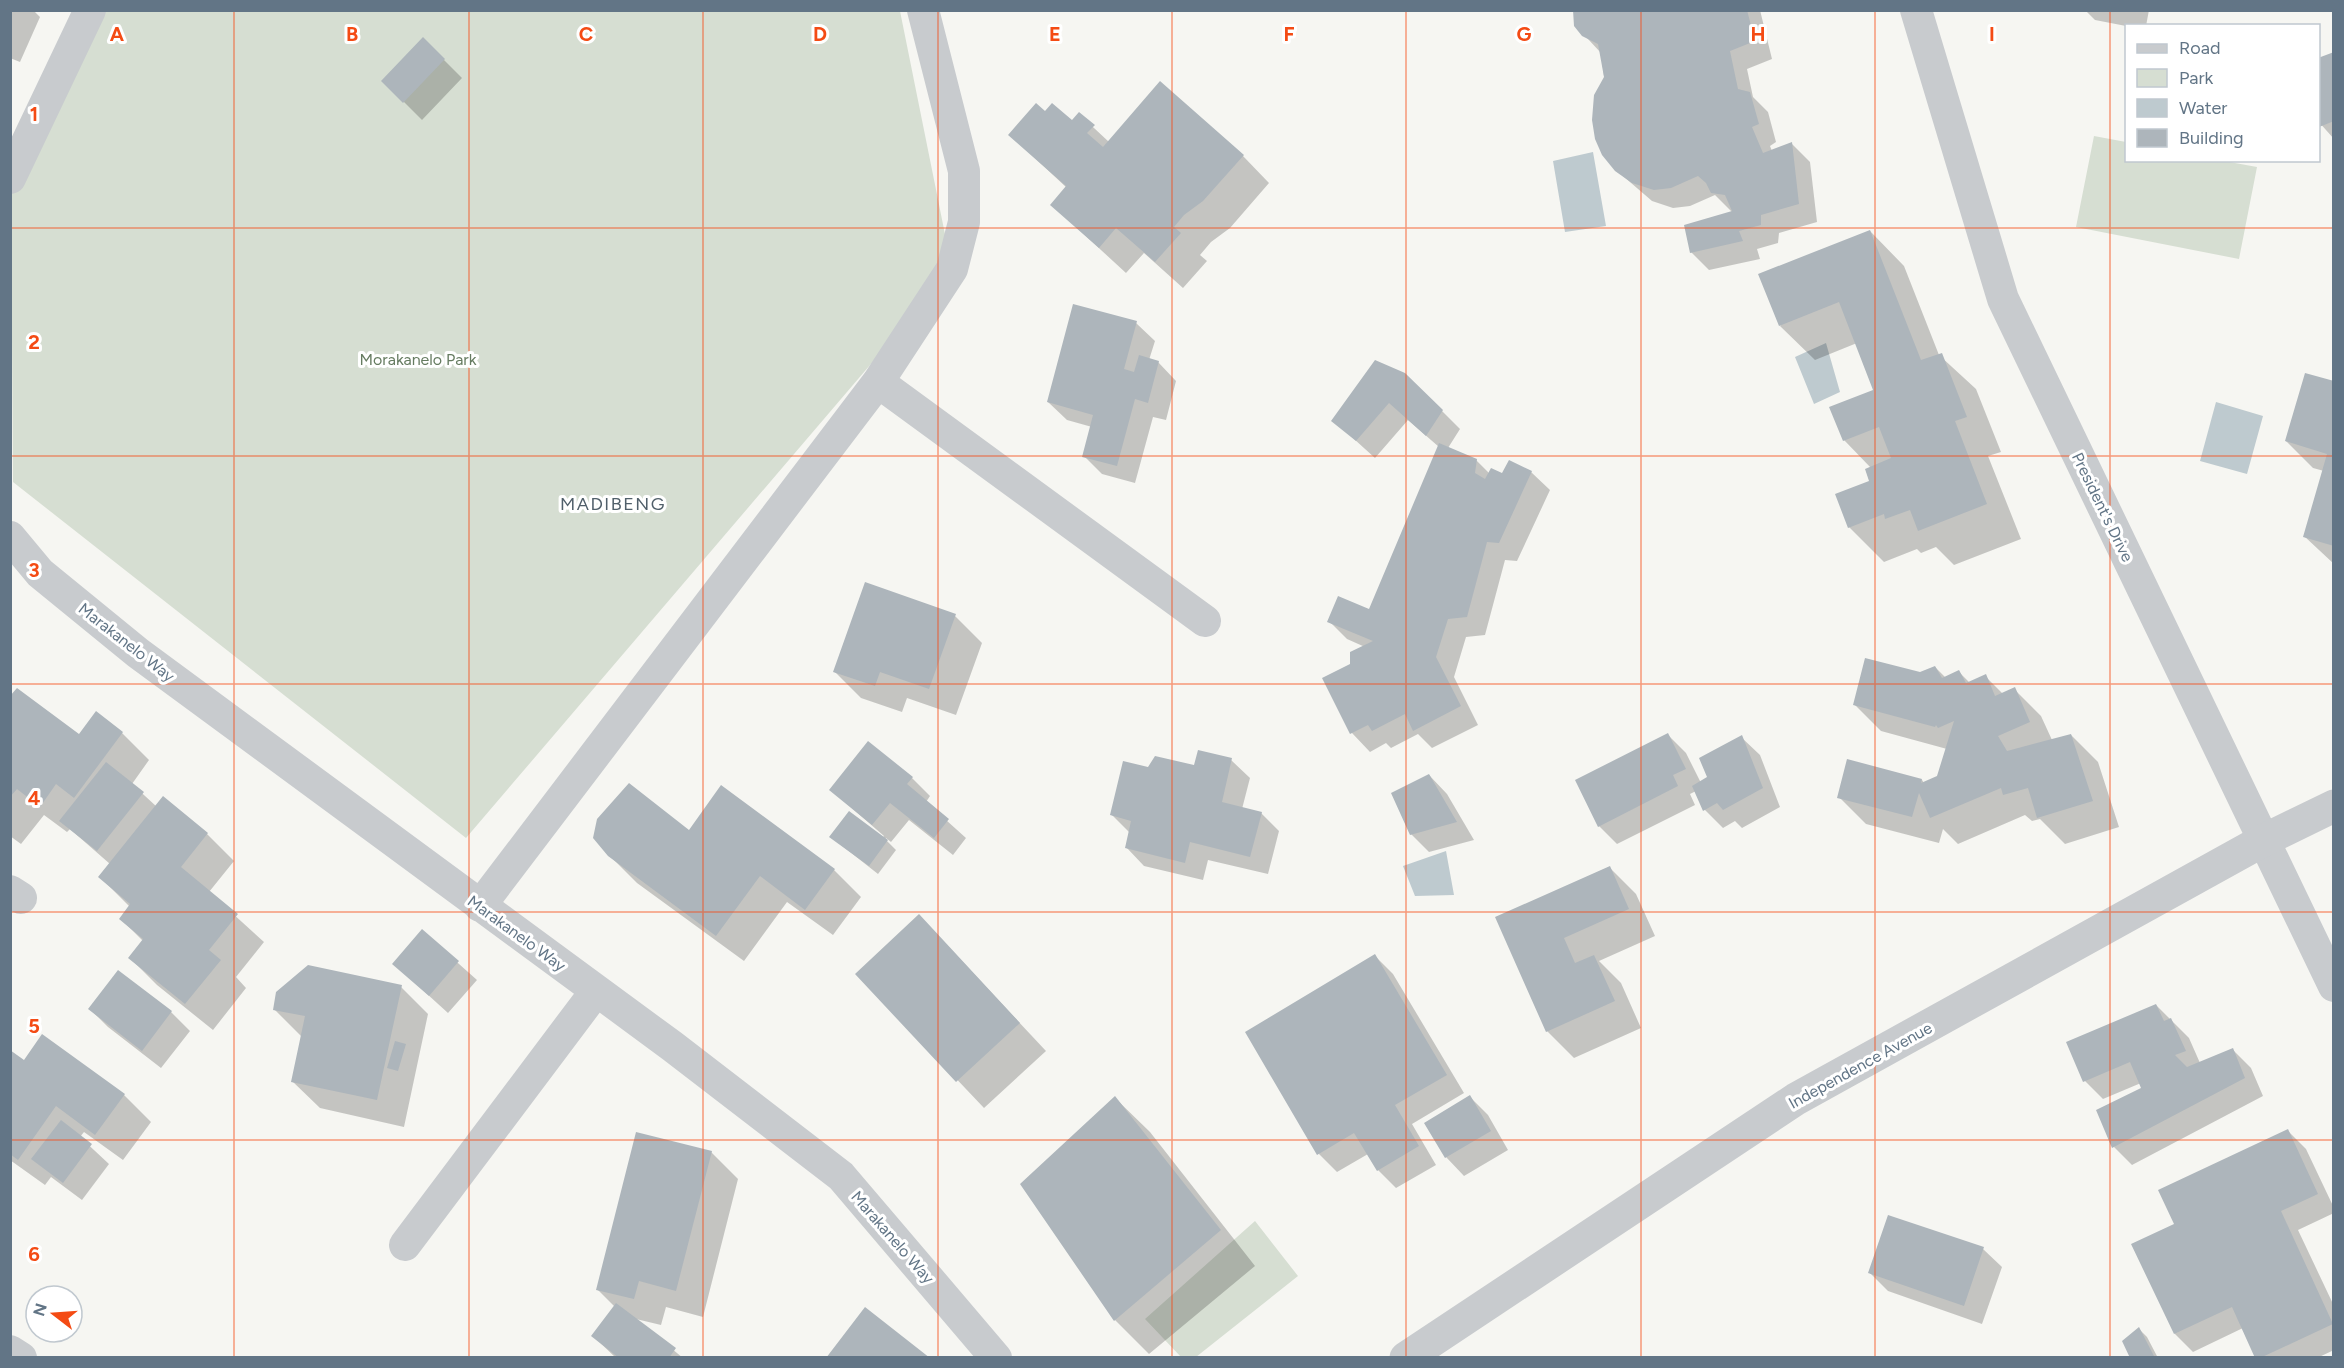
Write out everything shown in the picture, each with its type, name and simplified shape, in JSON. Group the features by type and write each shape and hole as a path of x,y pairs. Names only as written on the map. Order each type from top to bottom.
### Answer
{"street":[{"path":"10,178 90,10"},
{"path":"480,906 878,382 952,269 964,222 964,171 923,10"},
{"name":"President's Drive","path":"1916,10 2003,299 2334,986"},
{"path":"878,382 1205,621"},
{"name":"Marakanelo Way","path":"10,537 40,573 138,653 596,991 841,1176 996,1358"},
{"name":"Independence Avenue","path":"1406,1358 1796,1099 2264,840 2334,806"},
{"path":"405,1245 596,991"},
{"path":"10,1351 21,1358"}],"green space":[{"name":"Morakanelo Park","path":"95,11 900,11 952,269 466,838 13,482 11,194"},
{"path":"2094,136 2125,142 2125,162 2230,162 2257,167 2239,259 2076,227"},
{"path":"1255,1221 1298,1276 1196,1357 1181,1357 1145,1319"}],"water":[{"path":"1593,152 1606,226 1565,232 1553,161"},
{"path":"1826,343 1840,392 1814,404 1795,357"},
{"path":"2216,402 2263,416 2247,474 2200,461"},
{"path":"1446,851 1454,895 1415,896 1403,866"}],"building":[{"path":"1573,10 1747,10 1755,41 1730,51 1738,89 1750,92 1759,124 1752,127 1763,153 1792,142 1799,204 1761,215 1761,225 1739,231 1743,241 1690,253 1684,225 1732,211 1725,195 1711,193 1706,183 1698,176 1671,188 1654,190 1632,183 1615,171 1602,155 1595,139 1592,120 1594,95 1604,77 1598,44 1582,36 1574,26"},
{"path":"423,37 445,59 403,103 381,81"},
{"path":"2334,52 2334,121 2320,127 2320,57"},
{"path":"1160,81 1244,155 1203,201 1184,215 1174,227 1181,233 1155,262 1116,228 1099,248 1050,205 1066,186 1008,135 1036,103 1045,111 1052,103 1072,120 1079,112 1095,125 1087,133 1103,147"},
{"path":"1870,230 1921,360 1942,353 1967,417 1955,421 1987,504 1918,531 1910,510 1885,519 1884,514 1848,528 1835,494 1869,481 1865,469 1891,458 1879,427 1843,441 1829,407 1873,390 1839,302 1779,326 1758,274"},
{"path":"1073,304 1137,321 1124,369 1134,372 1139,355 1159,361 1148,403 1135,399 1117,466 1082,457 1093,415 1047,402"},
{"path":"1375,360 1405,373 1443,410 1426,436 1389,403 1356,441 1331,421"},
{"path":"2305,373 2334,381 2334,546 2303,537 2327,454 2285,441"},
{"path":"1439,443 1477,459 1475,473 1485,479 1491,468 1502,473 1509,460 1532,471 1499,543 1487,542 1467,617 1448,619 1436,657 1461,706 1413,731 1405,714 1372,731 1368,725 1350,734 1322,678 1350,664 1350,652 1373,641 1327,622 1338,596 1369,609"},
{"path":"865,582 956,614 929,689 880,672 875,686 833,672"},
{"path":"1865,658 1920,672 1935,666 1942,678 1959,670 1966,683 1986,674 1995,696 2015,687 2030,722 1998,736 2007,751 2071,734 2093,801 2037,818 2028,788 2003,795 2001,788 1930,818 1919,793 1912,817 1837,798 1847,759 1922,779 1921,783 1937,776 1954,721 1938,728 1936,725 1935,727 1853,705"},
{"path":"17,688 79,734 96,711 123,732 74,798 56,784 40,807 17,789 10,797 10,696"},
{"path":"1668,733 1686,769 1673,775 1678,786 1598,827 1575,780"},
{"path":"1742,735 1763,788 1723,810 1717,803 1703,811 1692,786 1707,777 1699,758"},
{"path":"868,741 913,777 907,784 949,819 934,838 890,803 872,825 829,790"},
{"path":"1198,750 1232,758 1222,802 1262,812 1250,857 1190,842 1185,863 1125,848 1131,821 1110,815 1123,761 1148,767 1155,756 1194,765"},
{"path":"106,762 144,792 97,851 59,821"},
{"path":"1429,774 1457,822 1410,835 1391,793"},
{"path":"629,783 689,830 721,785 835,869 805,910 760,876 716,936 608,856 593,838 597,819"},
{"path":"163,796 208,833 181,867 238,914 209,950 221,960 185,1004 128,958 143,939 119,919 130,904 98,877"},
{"path":"849,811 888,840 869,866 829,837"},
{"path":"1610,866 1629,909 1564,938 1575,963 1594,955 1615,1001 1546,1032 1495,917"},
{"path":"919,914 1020,1023 956,1082 855,974"},
{"path":"422,929 459,961 429,996 392,964"},
{"path":"1375,954 1447,1075 1395,1105 1419,1146 1377,1171 1354,1133 1317,1155 1245,1032"},
{"path":"308,965 402,985 377,1100 291,1082 305,1016 273,1010 276,992"},
{"path":"118,970 172,1011 142,1051 88,1009"},
{"path":"2156,1004 2164,1021 2171,1018 2186,1051 2175,1055 2187,1067 2233,1048 2245,1078 2112,1148 2096,1110 2141,1088 2130,1062 2083,1082 2066,1042"},
{"path":"42,1034 125,1094 95,1135 56,1106 18,1160 10,1154 10,1050 24,1060"},
{"path":"395,1041 406,1044 398,1071 387,1068"},
{"path":"1470,1095 1491,1131 1445,1158 1424,1123"},
{"path":"1115,1096 1221,1230 1114,1321 1020,1184"},
{"path":"61,1120 92,1144 63,1183 31,1159"},
{"path":"2288,1129 2318,1194 2281,1211 2333,1324 2260,1358 2255,1358 2232,1307 2174,1334 2131,1244 2174,1224 2158,1190"},
{"path":"636,1132 712,1151 676,1291 639,1281 634,1299 596,1290"},
{"path":"1888,1215 1984,1247 1964,1306 1868,1273"},
{"path":"616,1303 676,1348 669,1358 619,1358 591,1336"},
{"path":"865,1307 930,1358 826,1358"},
{"path":"2139,1327 2155,1358 2130,1358 2122,1341"}],"district":[{"name":"MADIBENG","path":"613,504"}]}
